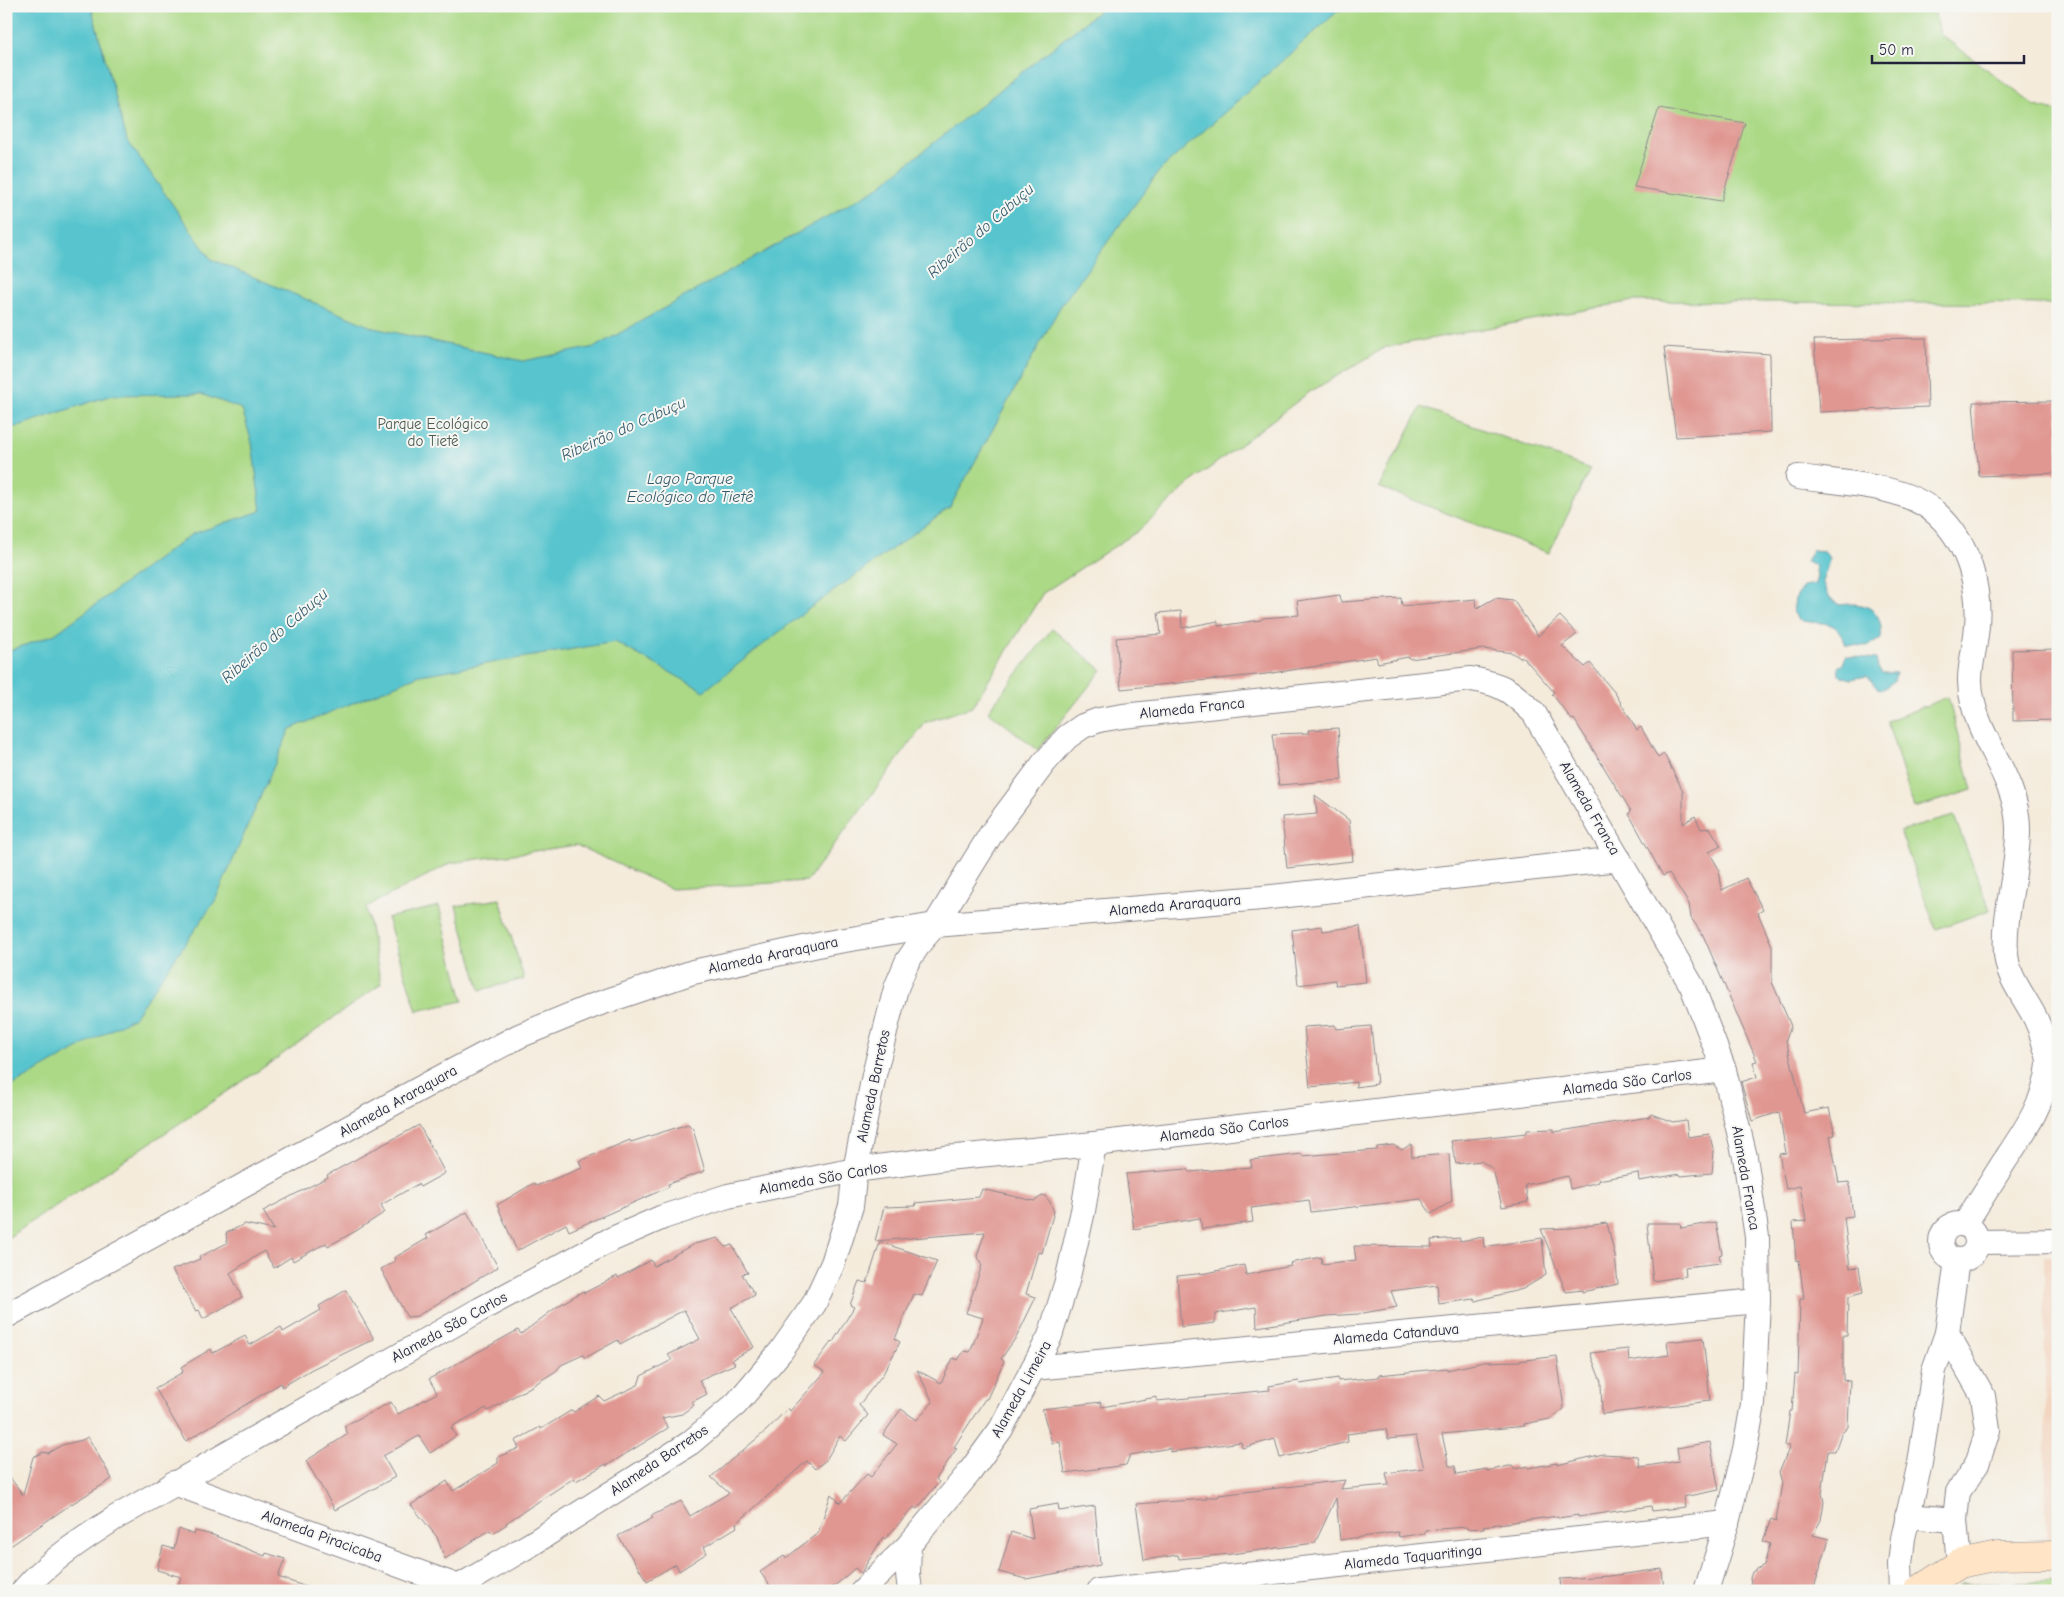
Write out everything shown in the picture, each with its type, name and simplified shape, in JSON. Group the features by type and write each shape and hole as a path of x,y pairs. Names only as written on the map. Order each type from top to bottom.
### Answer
{"main road":[{"path":"1917,1591 1959,1564 1998,1556 2058,1555"}],"street":[{"path":"1798,477 1906,495 1936,513 1955,534 1969,562 1978,600 1976,635 1969,670 1972,703 2010,791 2018,827 2005,934 2007,965 2017,989 2033,1012 2049,1061 2046,1084 2034,1116 1971,1233 1975,1250 1970,1257 1957,1260 1946,1255 1941,1248 1940,1240 1944,1230 1954,1224 1971,1233 2058,1241"},
{"name":"Alameda Franca","path":"935,925 991,834 1044,763 1068,737 1083,726 1098,720 1123,716 1471,679 1493,683 1513,693 1534,713 1692,986 1724,1070 1745,1157 1757,1237 1757,1363 1753,1404 1745,1450 1727,1522 1706,1591"},
{"name":"Alameda Araraquara","path":"6,1316 519,1036 595,1005 693,972 827,943 935,925 1262,898 1620,859"},
{"name":"Alameda Barretos","path":"465,1588 690,1443 736,1404 782,1351 814,1304 834,1263 851,1206 855,1170 874,1075 896,988 907,962 921,941 935,925"},
{"name":"Alameda São Carlos","path":"23,1591 30,1582 71,1547 115,1518 481,1309 608,1241 663,1217 728,1196 855,1170 946,1158 1094,1144 1724,1070"},
{"name":"Alameda Limeira","path":"862,1591 909,1545 969,1474 1002,1428 1050,1336 1067,1281 1083,1211 1094,1144"},
{"path":"1901,1591 1900,1564 1907,1516 1920,1463 1934,1370 1947,1333 1957,1260"},
{"name":"Alameda Catanduva","path":"1033,1368 1758,1301"},
{"path":"1947,1333 1983,1396 1988,1430 1977,1464 1958,1492 1955,1520 1959,1564"},
{"name":"Alameda Piracicaba","path":"174,1483 465,1588"},
{"path":"1907,1516 1955,1520"},
{"name":"Alameda Taquaritinga","path":"1099,1591 1727,1522"},
{"path":"909,1545 908,1574 910,1591"}],"shaded area":[{"path":"2044,1256 2058,1256 2058,1544 2046,1544"}],"green space":[{"name":"Parque Ecológico do Tietê","path":"6,6 1933,6 1940,34 2035,106 2058,111 2058,306 2053,304 1633,301 1386,347 1308,393 1190,483 1138,531 1043,593 972,707 926,722 807,881 672,889 576,845 451,863 366,907 381,984 273,1061 6,1239"},
{"path":"1421,407 1590,469 1549,553 1379,487"},
{"path":"1052,629 1102,670 1038,750 988,711"},
{"path":"1948,697 1972,790 1914,808 1887,721"},
{"path":"1954,816 1990,910 1936,929 1900,831"},
{"path":"500,899 524,979 480,990 456,906"},
{"path":"439,906 463,1001 417,1011 387,918"},
{"path":"2058,1580 2058,1591 1955,1591 1961,1585"}],"water":[{"name":"Lago Parque Ecológico do Tietê","path":"6,6 91,6 127,140 211,259 374,328 523,361 595,347 876,189 1105,6 1353,6 1338,11 1160,170 1060,307 950,507 806,611 704,691 615,642 420,675 290,729 215,901 134,1017 6,1089 6,652 55,634 192,534 261,511 252,443 242,409 201,394 112,395 6,430"},
{"path":"1813,550 1824,551 1830,558 1822,581 1830,599 1840,605 1866,606 1872,610 1880,621 1881,639 1867,646 1846,645 1838,630 1833,626 1798,620 1793,611 1795,599 1803,586 1815,584 1817,576 1815,565 1806,561"},
{"path":"1846,656 1876,659 1878,668 1882,673 1896,673 1894,681 1883,689 1877,688 1867,676 1851,679 1839,675 1838,667 1843,664"}],"building":[{"path":"1659,108 1745,123 1721,201 1634,187"},
{"path":"1926,338 1928,407 1819,412 1814,340"},
{"path":"1664,347 1770,354 1771,432 1676,437"},
{"path":"2058,401 2058,473 1979,476 1973,402"},
{"path":"1340,595 1341,602 1401,598 1402,606 1476,599 1477,608 1495,598 1513,600 1538,636 1560,616 1577,634 1562,646 1585,667 1590,663 1615,693 1637,730 1641,727 1658,758 1664,754 1683,791 1683,824 1695,816 1701,829 1710,828 1721,846 1709,852 1719,869 1722,890 1746,878 1763,910 1758,913 1772,946 1772,982 1791,1026 1786,1040 1804,1113 1829,1108 1835,1135 1830,1136 1839,1183 1849,1182 1853,1216 1844,1217 1850,1268 1859,1267 1863,1293 1848,1297 1847,1335 1843,1335 1843,1380 1850,1381 1848,1427 1841,1434 1835,1451 1828,1451 1822,1493 1824,1502 1821,1520 1813,1535 1829,1539 1813,1591 1747,1591 1751,1582 1752,1572 1764,1565 1770,1544 1763,1541 1771,1519 1776,1521 1782,1483 1779,1472 1790,1446 1785,1446 1790,1411 1792,1411 1795,1374 1798,1375 1800,1299 1804,1299 1799,1260 1796,1261 1793,1222 1806,1221 1800,1186 1786,1189 1779,1154 1786,1153 1779,1112 1752,1121 1741,1082 1757,1077 1753,1062 1757,1061 1703,935 1691,918 1689,904 1669,873 1663,876 1629,814 1631,811 1574,719 1572,720 1552,694 1554,692 1523,657 1520,658 1513,653 1483,649 1410,659 1408,657 1378,663 1376,657 1266,674 1121,689 1116,638 1161,634 1158,613 1181,611 1182,628 1218,621 1218,626 1261,620 1263,618 1299,615 1297,601"},
{"path":"2058,649 2058,720 2013,721 2012,650"},
{"path":"1338,728 1342,780 1279,785 1272,734 1309,733 1308,730"},
{"path":"1315,795 1349,820 1353,861 1287,868 1282,817 1317,814"},
{"path":"1322,926 1323,931 1360,926 1366,982 1336,985 1335,980 1298,985 1292,930"},
{"path":"1335,1025 1336,1029 1371,1026 1377,1084 1356,1087 1356,1082 1310,1087 1304,1027"},
{"path":"1651,1114 1673,1122 1686,1120 1688,1137 1709,1134 1714,1151 1712,1173 1681,1176 1680,1174 1639,1181 1638,1173 1598,1180 1599,1182 1570,1189 1568,1176 1525,1185 1528,1202 1502,1207 1493,1169 1481,1161 1456,1164 1451,1141 1527,1133 1527,1130 1554,1129 1554,1132 1649,1117"},
{"path":"688,1124 693,1129 705,1171 668,1184 669,1187 569,1231 566,1224 517,1251 497,1205 534,1183 536,1186 582,1168 579,1161 630,1140 631,1142"},
{"path":"419,1125 445,1173 420,1187 418,1184 381,1205 385,1212 328,1246 326,1243 293,1261 291,1257 274,1268 264,1251 230,1273 242,1297 203,1319 199,1310 196,1311 172,1270 200,1259 199,1257 227,1243 226,1233 245,1224 274,1230 263,1211 328,1177 327,1175"},
{"path":"1411,1144 1412,1157 1449,1154 1452,1201 1431,1214 1421,1199 1311,1212 1309,1200 1251,1208 1253,1222 1202,1229 1200,1218 1134,1229 1126,1174 1188,1169 1189,1172 1252,1167 1250,1160 1302,1154 1302,1156 1377,1150 1377,1147 1393,1145 1402,1150"},
{"path":"982,1189 1034,1201 1044,1195 1050,1202 1054,1212 1042,1253 1038,1252 1026,1294 1036,1297 1017,1336 1001,1359 1004,1361 987,1399 985,1399 954,1447 957,1448 936,1479 939,1482 917,1509 914,1507 885,1539 883,1537 861,1573 855,1568 829,1591 774,1591 760,1572 784,1556 786,1558 818,1533 831,1494 840,1503 867,1474 871,1477 897,1444 883,1435 901,1409 917,1420 933,1402 917,1370 941,1383 953,1358 958,1360 964,1351 970,1352 983,1318 966,1313 982,1265 977,1256 985,1232 875,1241 884,1207 916,1206 915,1203 979,1197"},
{"path":"467,1212 498,1267 417,1316 407,1317 381,1269 395,1261 394,1258 428,1238 426,1235"},
{"path":"1716,1222 1722,1254 1719,1255 1721,1263 1685,1267 1686,1276 1653,1281 1647,1223 1680,1223 1681,1228"},
{"path":"1607,1223 1615,1256 1618,1284 1582,1292 1582,1290 1566,1292 1541,1229 1572,1228"},
{"path":"1483,1237 1484,1247 1542,1238 1546,1275 1523,1289 1475,1301 1474,1299 1439,1304 1437,1285 1391,1291 1397,1307 1358,1314 1327,1316 1257,1327 1256,1307 1215,1314 1215,1323 1181,1327 1177,1276 1207,1273 1244,1265 1246,1275 1291,1266 1290,1263 1321,1257 1322,1264 1356,1260 1354,1246 1432,1247 1431,1240 1460,1238 1460,1241"},
{"path":"718,1238 726,1247 732,1245 748,1273 742,1274 755,1295 731,1308 754,1347 732,1360 735,1364 699,1380 707,1394 692,1402 694,1405 682,1414 662,1418 668,1428 606,1466 606,1464 576,1481 574,1478 493,1533 490,1530 445,1559 437,1537 411,1505 447,1481 453,1491 498,1463 498,1457 519,1448 515,1441 540,1427 541,1429 572,1410 574,1412 599,1396 604,1401 638,1385 641,1376 672,1360 668,1355 700,1339 684,1310 620,1344 618,1340 585,1358 583,1355 561,1365 556,1371 488,1411 486,1408 451,1427 456,1436 430,1453 419,1436 383,1456 395,1477 335,1510 306,1461 348,1434 344,1426 391,1402 398,1414 437,1393 429,1379 518,1330 521,1334 558,1306 583,1291 584,1293 617,1276 618,1278 651,1260 654,1266 694,1244"},
{"path":"880,1242 937,1261 922,1296 914,1294 895,1339 900,1342 883,1374 859,1405 868,1415 846,1441 840,1436 826,1460 815,1469 807,1461 736,1524 737,1527 704,1547 707,1553 679,1571 676,1564 647,1581 618,1536 681,1501 690,1516 729,1493 711,1477 767,1430 788,1408 790,1411 825,1372 814,1365 833,1342 854,1307 850,1305 859,1281 867,1283"},
{"path":"346,1290 374,1339 312,1369 282,1387 281,1383 186,1441 155,1388 183,1372 181,1367 211,1349 213,1353 245,1336 250,1345 281,1327 283,1332 321,1310 319,1306"},
{"path":"1703,1338 1710,1401 1602,1414 1601,1382 1590,1353 1628,1349 1629,1361 1669,1355 1667,1342"},
{"path":"1557,1356 1564,1409 1550,1419 1524,1424 1525,1426 1442,1434 1449,1466 1455,1466 1457,1474 1487,1469 1487,1471 1513,1465 1516,1469 1557,1463 1557,1465 1603,1454 1638,1456 1640,1467 1679,1461 1677,1448 1710,1442 1719,1490 1683,1497 1685,1507 1652,1511 1651,1506 1578,1517 1578,1515 1558,1518 1558,1516 1483,1526 1484,1528 1467,1529 1466,1527 1425,1530 1425,1533 1399,1537 1398,1532 1340,1540 1336,1498 1315,1543 1231,1554 1179,1559 1178,1555 1144,1560 1136,1504 1207,1499 1206,1497 1218,1497 1219,1495 1345,1480 1341,1489 1389,1485 1386,1473 1424,1468 1416,1436 1388,1439 1386,1429 1347,1434 1348,1442 1280,1458 1275,1439 1242,1448 1241,1442 1170,1452 1170,1448 1130,1455 1126,1465 1065,1473 1060,1442 1052,1443 1042,1409 1101,1402 1102,1407 1157,1397 1157,1401 1270,1390 1269,1386 1299,1381 1300,1384 1338,1378 1338,1381 1447,1368 1447,1370 1484,1362 1519,1361"},
{"path":"88,1437 112,1479 6,1549 6,1472 23,1495 33,1457"},
{"path":"1058,1504 1059,1511 1095,1506 1100,1565 1026,1579 999,1572 1011,1532 1033,1539 1029,1509"},
{"path":"179,1529 194,1535 195,1531 213,1535 265,1556 266,1553 285,1559 278,1577 309,1588 309,1591 176,1591 181,1577 157,1570 163,1546 174,1549"},
{"path":"1662,1569 1664,1591 1561,1591 1560,1579 1610,1576"}],"water label":[{"name":"Ribeirão do Cabuçu","path":"980,230"},
{"name":"Ribeirão do Cabuçu","path":"623,428"},
{"name":"Ribeirão do Cabuçu","path":"274,635"}]}
